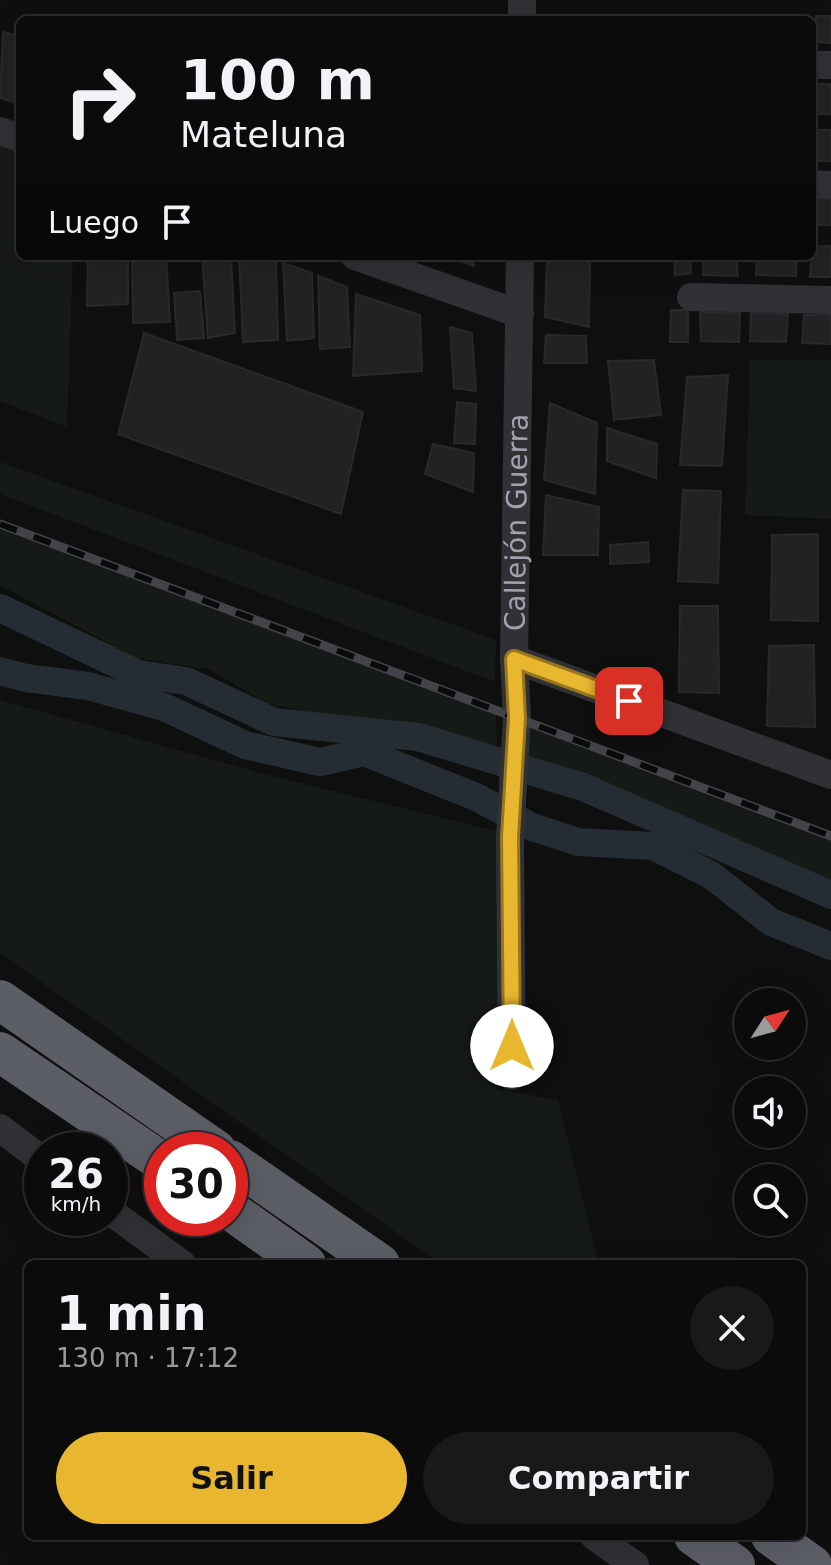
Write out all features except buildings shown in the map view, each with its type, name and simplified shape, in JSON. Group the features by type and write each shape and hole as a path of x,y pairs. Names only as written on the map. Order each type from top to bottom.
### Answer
{"highway":[{"path":"0,1000 190,1132"},
{"path":"0,1052 144,1150"},
{"path":"248,1172 374,1260"},
{"path":"248,1223 300,1260"},
{"path":"700,1540 735,1565"},
{"path":"777,1540 812,1565"}],"street":[{"path":"366,260 520,314"},
{"name":"Callejón Guerra","path":"512,1076 510,837 517,718 514,659 520,260"},
{"path":"691,297 831,300"},
{"path":"514,659 831,775"},
{"path":"0,1128 24,1146"},
{"path":"128,1224 177,1260"},
{"path":"600,1540 635,1565"}],"shaded area":[{"path":"0,138 16,143 16,260 73,260 67,427 0,401"},
{"path":"750,360 831,360 831,519 745,515"},
{"path":"0,462 496,640 495,682 0,494"},
{"path":"0,524 496,713 497,745 267,704 209,669 135,658 0,585"},
{"path":"0,700 264,774 500,832 497,1089 558,1100 598,1260 435,1260 0,953"},
{"path":"528,717 831,834 831,882 592,778 528,759"}],"waterway":[{"path":"0,608 138,674 186,681 274,722 418,737 583,787 831,895"},
{"path":"0,671 26,678 88,686 164,707 245,745 320,762 364,752 476,797 532,827 578,842 653,846 711,875 771,922 831,946"}],"railway":[{"path":"0,524 831,836"}],"route":[{"path":"512,1046 510,837 517,718 514,659 629,701"}]}
